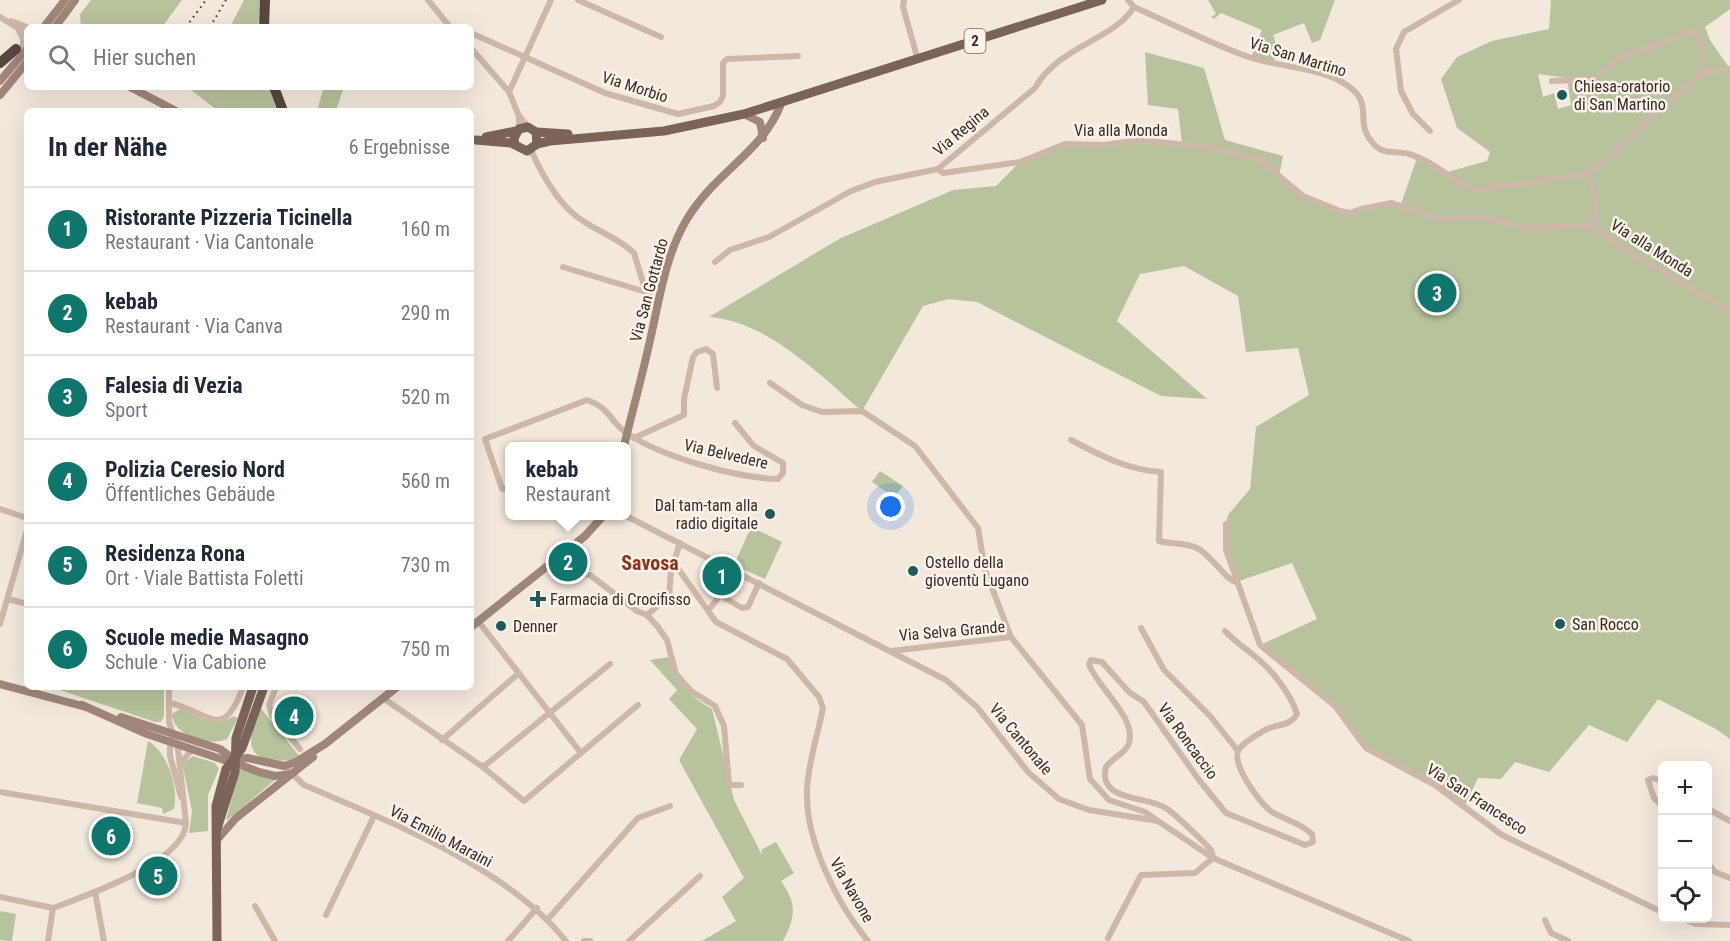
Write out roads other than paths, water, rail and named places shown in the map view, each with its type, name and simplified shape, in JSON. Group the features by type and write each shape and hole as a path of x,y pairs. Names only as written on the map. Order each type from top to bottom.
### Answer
{"highway":[{"path":"264,24 265,0"},
{"path":"0,63 23,53"},
{"path":"275,90 281,108"}],"main road":[{"path":"46,24 65,0"},
{"path":"57,24 75,0"},
{"name":"2","path":"534,147 558,140 664,131 744,114 782,104 1102,0"},
{"path":"64,24 65,13"},
{"path":"0,81 23,53"},
{"path":"0,96 23,53"},
{"path":"0,96 24,74"},
{"path":"136,90 170,108"},
{"name":"Via San Gottardo","path":"627,442 631,436 658,306 671,256 692,212 715,181 763,139 782,104"},
{"path":"744,114 760,122 763,139"},
{"path":"525,130 534,147 524,151 515,145 525,130"},
{"name":"2","path":"474,141 525,130 606,137"},
{"name":"2","path":"474,141 515,145"},
{"path":"475,624 556,559 599,520"},
{"path":"0,684 82,705 173,740 192,750 224,760 248,758 284,766 296,762 325,744"},
{"path":"217,941 217,829 235,772 236,738 253,690"},
{"path":"234,759 245,741 263,690"},
{"path":"216,841 236,818 393,690"},
{"path":"173,740 220,749 243,766 269,775 291,774"}],"street":[{"path":"428,0 447,24"},
{"path":"509,92 551,0"},
{"path":"578,0 661,37"},
{"path":"904,0 903,7 918,60"},
{"path":"1128,0 1134,7"},
{"path":"1430,131 1413,114 1401,91 1396,49 1404,32 1460,0"},
{"name":"Via Regina","path":"715,262 730,250 769,237 851,191 875,182 938,169 1035,88 1041,79 1072,51 1119,24 1134,7"},
{"name":"Via San Martino","path":"1134,7 1244,56 1338,80 1354,90 1360,98 1367,134 1376,147 1388,154 1408,154 1462,185 1477,190 1587,174 1607,160 1655,113 1703,74 1730,69"},
{"path":"0,17 24,26"},
{"path":"0,17 24,32"},
{"path":"17,28 23,39 23,53"},
{"path":"1552,81 1594,79 1617,59 1695,30 1701,39 1703,74"},
{"name":"Via Morbio","path":"474,34 605,93 678,114 714,106 720,102 723,96 723,63 727,59 798,56"},
{"path":"474,51 509,92 525,130"},
{"name":"Via alla Monda","path":"938,169 943,173 1020,162 1065,144 1105,145 1138,140 1207,147 1260,160 1303,196 1340,211 1351,213 1392,203 1440,219 1474,216 1527,228 1592,226 1627,251 1730,310"},
{"path":"534,147 551,187 580,220 634,253 646,292 658,306"},
{"path":"1587,174 1595,201 1592,226"},
{"path":"563,267 646,292"},
{"path":"505,489 502,489 485,439 587,400 610,413 631,436 684,415 684,399 693,357 697,352 706,349 713,354 717,388"},
{"path":"770,384 802,405 822,412 862,411 915,446 978,528 985,570 1011,637"},
{"name":"Via Belvedere","path":"631,436 662,453 731,471 778,479 783,472 783,463 754,446 735,423"},
{"path":"1071,440 1120,465 1136,470 1161,472 1159,541 1196,547 1219,566 1231,581 1236,582"},
{"path":"0,509 24,517"},
{"name":"Via Cantonale","path":"631,518 946,680 965,695 1028,772 1059,799 1089,810 1158,821 1213,858 1409,941"},
{"name":"Via San Francesco","path":"1226,524 1226,549 1260,645 1335,706 1366,748 1435,785 1502,835 1658,910"},
{"path":"0,624 24,541"},
{"path":"647,615 669,596 674,562 680,543"},
{"path":"556,559 569,573 590,575 637,611 647,615 667,640 676,674 691,691 715,706 724,726 729,785 741,785"},
{"name":"Via Navone","path":"674,562 716,622 787,659 819,697 823,708 807,790 817,855 854,924 868,941"},
{"path":"711,607 720,595 742,608 748,607 759,583"},
{"path":"8,599 24,603"},
{"path":"475,624 519,673 581,753"},
{"name":"Via Roncaccio","path":"1141,628 1164,670 1211,717 1238,751 1241,769 1251,790 1272,812 1310,831 1314,838 1311,845 1305,845 1226,813 1199,780 1144,702 1129,692 1102,662 1091,660 1089,664 1092,674 1107,688 1130,735 1126,748 1106,767 1106,781 1113,791 1167,808 1209,847 1213,858"},
{"path":"1225,631 1237,645 1259,659 1289,697 1297,714 1287,723 1271,727 1255,736 1238,751"},
{"name":"Via Selva Grande","path":"891,651 1011,637 1082,725 1090,779 1109,800 1145,812 1158,821"},
{"path":"483,767 610,664"},
{"path":"442,740 519,673"},
{"path":"0,897 54,908 95,892 154,862 181,839 186,823 180,773 169,722 169,690"},
{"path":"170,703 212,720 222,719 232,713 242,690"},
{"path":"275,690 269,705 272,715 300,749"},
{"path":"383,698 483,767 525,801 638,705"},
{"path":"173,740 177,788 184,802"},
{"path":"180,773 182,761 192,750"},
{"name":"Via Emilio Maraini","path":"284,766 304,785 374,816 466,862 537,908 566,941"},
{"path":"1658,780 1653,778 1648,780 1654,798 1658,802"},
{"path":"0,792 186,823"},
{"path":"548,919 638,818 670,806"},
{"path":"1712,812 1730,821"},
{"path":"326,915 374,816"},
{"path":"1108,938 1142,875 1195,873 1213,858"},
{"path":"1712,869 1730,878"},
{"path":"629,941 700,876"},
{"path":"95,892 104,941"},
{"path":"255,906 275,941"},
{"path":"48,941 54,908"},
{"path":"507,941 537,908"},
{"path":"1545,920 1551,933 1568,941"},
{"path":"1694,923 1730,925"},
{"path":"584,941 590,941"}],"railway":[{"path":"188,24 206,0"},
{"path":"212,24 226,0"}],"place":[{"name":"Chiesa-oratorio di San Martino","path":"1562,95"},
{"name":"Falesia di Vezia","path":"1437,293"},
{"name":"Dal tam-tam alla radio digitale","path":"770,514"},
{"name":"kebab","path":"568,562"},
{"name":"Ostello della gioventù Lugano","path":"913,571"},
{"name":"Ristorante Pizzeria Ticinella","path":"722,576"},
{"name":"Farmacia di Crocifisso","path":"538,599"},
{"name":"San Rocco","path":"1560,624"},
{"name":"Denner","path":"501,626"},
{"name":"Polizia Ceresio Nord","path":"294,716"},
{"name":"Scuole medie Masagno","path":"111,836"},
{"name":"Residenza Rona","path":"158,876"}],"district":[{"name":"Savosa","path":"650,563"}]}
